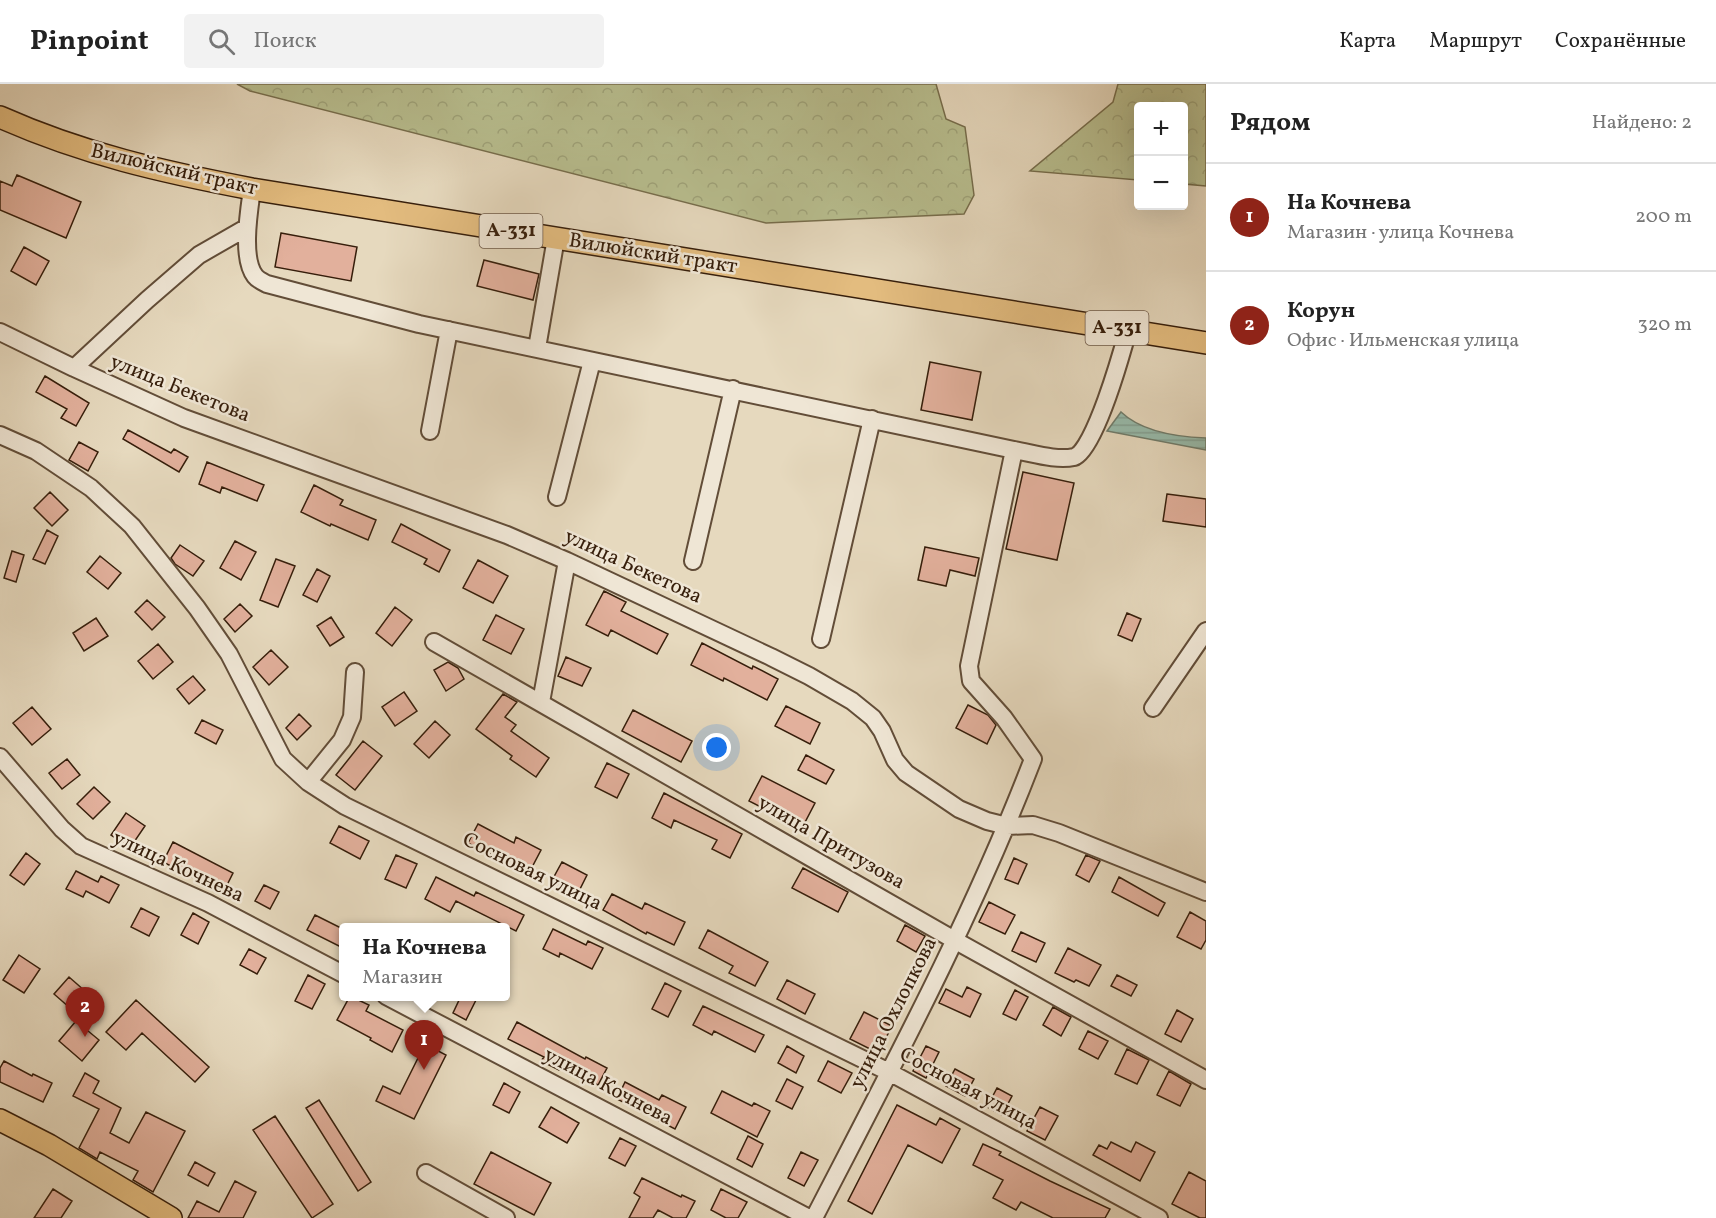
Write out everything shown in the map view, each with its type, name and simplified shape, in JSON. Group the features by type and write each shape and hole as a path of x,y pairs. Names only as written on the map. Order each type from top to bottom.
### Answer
{"main road":[{"name":"Вилюйский тракт","path":"0,117 66,144 139,166 252,189 1206,343"},
{"path":"0,1120 49,1145 171,1218"}],"street":[{"path":"252,189 246,228 251,269 257,279 267,284 449,330 732,388 1014,450 1063,458 1076,457 1083,452 1092,437 1118,367 1128,330"},
{"path":"74,368 199,255 246,228"},
{"path":"537,348 556,238"},
{"path":"430,431 449,330"},
{"name":"улица Бекетова","path":"0,332 184,418 507,535 567,561 771,657 852,701 873,718 890,746 895,760 906,773 959,809 987,821 1007,826 1033,825 1059,833 1206,892"},
{"path":"556,497 592,360"},
{"path":"693,561 732,388"},
{"path":"821,639 872,419"},
{"name":"Сосновая улица","path":"0,435 36,451 91,488 132,526 197,608 229,654 283,759 308,782 345,806 889,1072 1159,1218"},
{"name":"улица Охлопкова","path":"812,1218 956,941 1007,826 1033,759 1004,717 971,681 969,666 1014,450"},
{"path":"541,702 567,561"},
{"path":"1153,708 1206,631"},
{"name":"улица Притузова","path":"434,642 956,941 1206,1080"},
{"path":"308,782 342,740 352,717 355,672"},
{"name":"улица Кочнева","path":"0,757 62,828 81,846 208,903 339,972"},
{"name":"улица Кочнева","path":"396,1001 812,1218"},
{"path":"426,1173 506,1218"}],"green space":[{"path":"237,84 936,84 946,119 965,127 974,195 964,214 766,223 250,91"},
{"path":"1118,84 1206,84 1206,186 1188,184 1188,102 1134,102 1134,180 1030,171 1113,102"}],"shaded area":[{"path":"1121,412 1150,429 1172,435 1206,438 1206,450 1107,431"}],"building":[{"path":"17,175 81,202 66,238 0,210 0,181 12,186"},
{"path":"281,233 357,247 351,281 275,267"},
{"path":"24,247 49,261 36,285 11,271"},
{"path":"484,260 539,274 533,300 477,286"},
{"path":"930,362 981,372 972,420 921,410"},
{"path":"45,376 89,403 76,426 61,418 67,409 36,392"},
{"path":"128,430 171,453 174,449 188,457 179,472 123,439"},
{"path":"79,442 98,452 88,471 69,460"},
{"path":"207,462 264,485 257,501 222,487 220,493 199,484"},
{"path":"1023,472 1074,483 1057,560 1006,549"},
{"path":"314,485 343,500 340,505 376,520 368,540 301,512"},
{"path":"50,492 68,510 52,526 34,508"},
{"path":"1167,494 1206,499 1206,527 1163,521"},
{"path":"401,524 450,550 439,572 424,564 427,559 392,542"},
{"path":"47,530 58,536 45,564 33,559"},
{"path":"235,541 256,552 241,580 220,568"},
{"path":"180,545 204,561 193,576 175,564 171,558"},
{"path":"925,547 979,558 975,576 950,570 946,586 918,580"},
{"path":"12,551 24,555 16,582 4,578"},
{"path":"100,556 121,573 108,589 87,572"},
{"path":"276,559 295,566 278,607 260,600"},
{"path":"478,560 508,576 493,603 463,588"},
{"path":"317,569 330,576 317,602 303,595"},
{"path":"604,591 626,602 621,611 668,634 657,654 611,630 608,636 586,625"},
{"path":"147,600 165,617 152,630 135,612"},
{"path":"240,604 252,616 235,632 224,619"},
{"path":"395,607 412,620 392,646 376,633"},
{"path":"1127,613 1141,619 1132,641 1118,635"},
{"path":"496,615 524,629 511,654 483,640"},
{"path":"331,617 344,637 330,646 317,626"},
{"path":"96,618 108,636 84,651 73,633"},
{"path":"702,643 752,669 753,666 778,679 767,700 724,678 723,681 691,665"},
{"path":"158,644 173,662 153,679 138,661"},
{"path":"271,650 288,667 269,685 253,667"},
{"path":"566,657 591,668 582,686 558,676"},
{"path":"448,662 458,668 464,679 446,691 434,670"},
{"path":"193,676 205,690 189,704 177,689"},
{"path":"404,692 417,711 395,726 382,707"},
{"path":"503,694 517,702 505,717 516,725 511,731 549,758 536,777 510,759 512,756 476,729"},
{"path":"968,705 988,715 996,725 987,744 956,728"},
{"path":"786,706 820,723 810,744 775,726"},
{"path":"32,707 51,729 32,745 13,723"},
{"path":"633,710 692,741 681,762 622,731"},
{"path":"299,714 311,726 297,740 286,728"},
{"path":"202,720 223,730 216,744 195,733"},
{"path":"435,721 450,735 429,758 414,744"},
{"path":"363,741 382,756 355,790 336,775"},
{"path":"806,755 834,770 826,784 798,770"},
{"path":"67,759 80,775 62,789 49,773"},
{"path":"607,763 629,774 617,798 595,787"},
{"path":"762,776 815,803 802,828 749,801"},
{"path":"94,787 110,802 93,819 77,804"},
{"path":"664,793 742,834 730,858 712,849 717,840 674,820 671,828 652,818"},
{"path":"126,813 145,826 130,848 111,835"},
{"path":"478,824 514,843 516,837 541,850 530,871 492,851 490,855 468,843"},
{"path":"339,826 369,841 360,859 330,843"},
{"path":"173,842 233,873 223,893 163,862"},
{"path":"26,853 40,864 24,885 10,875"},
{"path":"396,855 417,864 406,888 385,879"},
{"path":"1086,855 1100,861 1089,882 1076,875"},
{"path":"1014,858 1027,864 1018,884 1005,879"},
{"path":"562,862 587,875 576,897 550,884"},
{"path":"803,868 848,892 838,912 792,888"},
{"path":"76,871 98,882 101,876 119,885 109,903 86,891 83,897 66,889"},
{"path":"436,877 474,896 476,892 524,915 516,931 510,928 510,923 500,923 456,901 450,912 425,899"},
{"path":"1119,877 1165,903 1158,916 1112,892"},
{"path":"264,885 279,892 270,909 255,901"},
{"path":"612,894 642,909 645,903 685,922 674,945 647,932 646,934 603,910"},
{"path":"989,902 1015,915 1005,934 979,922"},
{"path":"141,908 159,917 149,936 131,927"},
{"path":"1190,912 1206,921 1206,940 1201,949 1177,937"},
{"path":"193,913 209,922 198,944 181,935"},
{"path":"315,915 339,927 339,946 307,930"},
{"path":"905,925 925,936 916,952 897,941"},
{"path":"553,929 586,945 588,941 603,948 592,969 560,953 559,957 543,949"},
{"path":"708,930 768,962 755,986 729,973 733,966 699,948"},
{"path":"1021,932 1045,943 1036,962 1012,951"},
{"path":"1068,948 1101,965 1089,986 1055,973"},
{"path":"249,949 266,958 257,974 240,965"},
{"path":"19,955 40,969 24,993 3,980"},
{"path":"308,975 325,984 312,1009 295,1001"},
{"path":"1117,975 1137,985 1131,996 1111,986"},
{"path":"69,977 85,991 70,1008 54,994"},
{"path":"787,980 815,994 805,1014 777,999"},
{"path":"665,983 681,991 668,1017 652,1009"},
{"path":"967,987 981,994 970,1017 939,1003 946,989 962,997"},
{"path":"1015,990 1028,997 1016,1020 1003,1014"},
{"path":"136,1000 209,1067 195,1082 142,1033 126,1050 106,1032"},
{"path":"347,1001 361,1001 369,1005 366,1011 403,1030 392,1052 337,1020"},
{"path":"459,1001 476,1001 466,1020 453,1013"},
{"path":"703,1006 764,1035 755,1052 714,1031 712,1035 693,1025"},
{"path":"1053,1007 1071,1017 1061,1036 1043,1025"},
{"path":"1177,1010 1193,1019 1181,1042 1165,1034"},
{"path":"864,1012 892,1026 878,1053 850,1039"},
{"path":"76,1021 99,1040 82,1061 59,1041"},
{"path":"517,1022 585,1059 586,1057 607,1068 598,1085 561,1066 559,1070 541,1061 544,1057 508,1039"},
{"path":"1088,1031 1108,1041 1098,1059 1079,1049"},
{"path":"425,1044 446,1055 414,1119 376,1101 383,1086 400,1094"},
{"path":"787,1046 804,1056 796,1073 778,1063"},
{"path":"926,1046 939,1052 926,1078 913,1071"},
{"path":"1127,1049 1149,1060 1137,1084 1115,1074"},
{"path":"4,1061 32,1076 33,1074 52,1083 43,1102 0,1082 0,1068"},
{"path":"828,1061 852,1073 841,1093 818,1081"},
{"path":"955,1069 974,1079 965,1096 946,1086"},
{"path":"1169,1071 1191,1084 1180,1106 1157,1095"},
{"path":"85,1073 99,1081 93,1093 121,1108 110,1133 129,1143 146,1112 185,1131 153,1192 133,1180 138,1171 100,1152 97,1159 79,1148 99,1109 73,1096"},
{"path":"787,1079 803,1087 792,1109 776,1101"},
{"path":"625,1082 659,1100 662,1095 686,1107 675,1129 617,1099"},
{"path":"504,1083 520,1092 509,1113 493,1105"},
{"path":"997,1088 1012,1096 1002,1115 987,1107"},
{"path":"722,1091 752,1106 754,1103 770,1111 757,1137 711,1113"},
{"path":"319,1100 371,1182 358,1191 306,1108"},
{"path":"897,1105 936,1125 940,1118 960,1129 942,1163 908,1145 872,1214 848,1201"},
{"path":"551,1107 579,1123 567,1143 539,1127"},
{"path":"1040,1107 1058,1116 1045,1140 1027,1131"},
{"path":"275,1116 333,1204 312,1218 253,1130"},
{"path":"748,1136 763,1144 752,1167 737,1159"},
{"path":"620,1138 636,1146 625,1166 609,1158"},
{"path":"1111,1142 1131,1152 1136,1142 1155,1152 1140,1181 1093,1155 1099,1145 1107,1149"},
{"path":"983,1144 1001,1152 999,1155 1110,1209 1105,1218 1053,1218 1021,1202 1016,1210 993,1198 1003,1180 973,1165"},
{"path":"491,1152 551,1183 534,1215 474,1184"},
{"path":"801,1152 818,1160 804,1186 788,1178"},
{"path":"195,1162 215,1173 208,1186 188,1175"},
{"path":"1189,1172 1206,1181 1206,1218 1200,1218 1172,1204"},
{"path":"642,1178 681,1197 682,1195 695,1201 686,1218 673,1218 658,1210 653,1218 629,1218 640,1197 634,1193"},
{"path":"235,1181 256,1192 243,1218 188,1218 197,1201 219,1212"},
{"path":"53,1189 72,1201 61,1218 34,1218"},
{"path":"721,1189 747,1202 738,1218 726,1218 711,1210"}],"place":[{"name":"Корун","path":"85,1037"},
{"name":"На Кочнева","path":"424,1070"}]}
